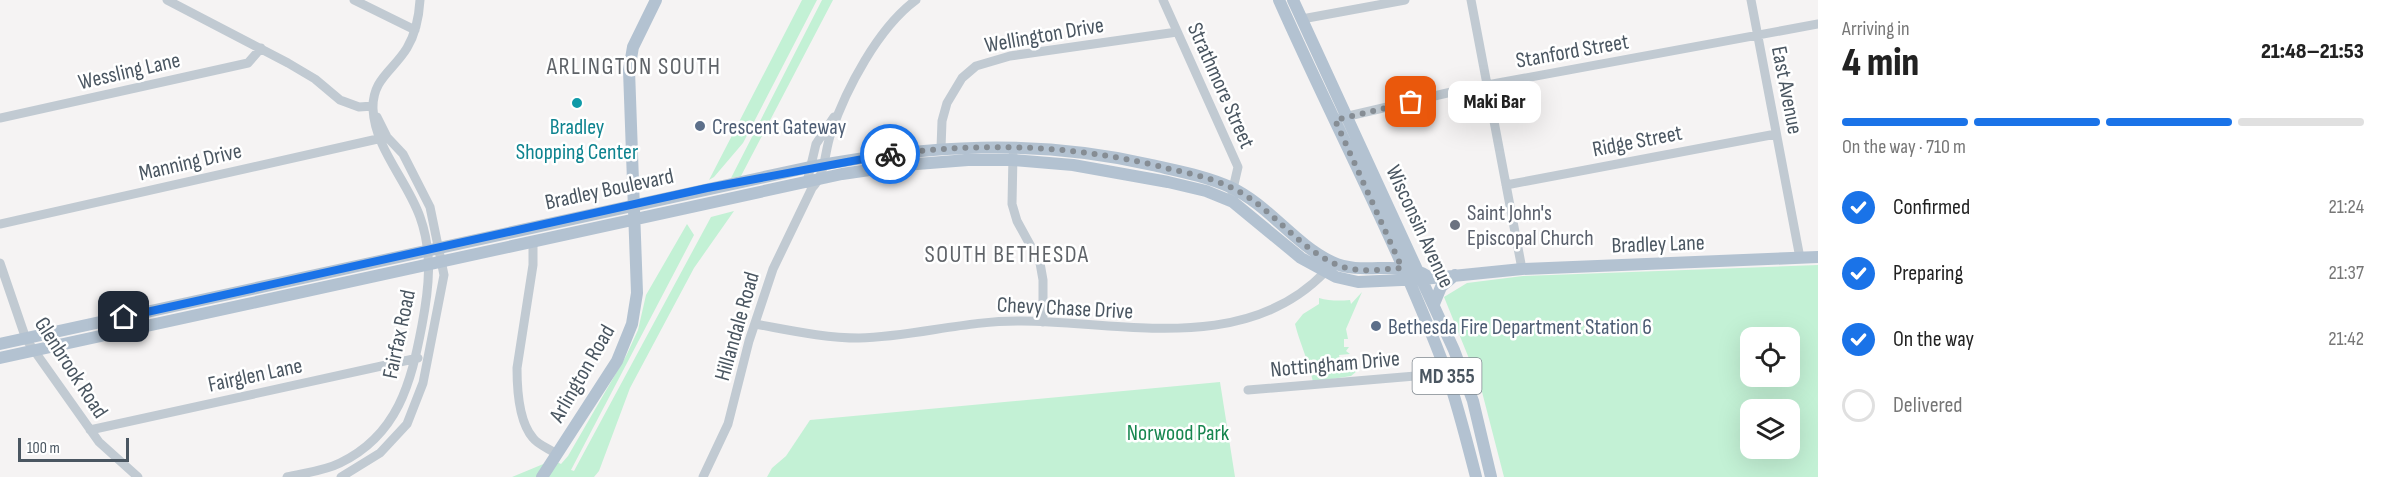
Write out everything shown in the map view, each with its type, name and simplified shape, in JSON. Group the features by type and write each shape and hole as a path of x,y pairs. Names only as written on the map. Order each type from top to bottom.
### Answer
{"main road":[{"name":"Arlington Road","path":"542,477 617,361 632,324 637,293 629,70 633,47 656,0"},
{"name":"Wisconsin Avenue","path":"1279,0 1404,274 1446,373 1476,477"},
{"name":"Wisconsin Avenue","path":"1293,0 1423,276 1473,401 1491,477"},
{"name":"Bradley Boulevard","path":"0,344 634,204 817,166 941,148 1014,146 1127,159 1187,173 1249,196 1330,262 1361,270 1423,276"},
{"name":"Bradley Boulevard","path":"0,358 443,262 532,249 634,219 809,185 821,179 904,165 968,160 1012,160 1107,170 1206,191 1233,202 1301,258 1325,272 1364,282 1404,274"},
{"path":"1206,191 1232,188"},
{"name":"Bradley Lane","path":"1423,276 1522,269 1818,257"},
{"path":"1434,304 1443,285 1455,275"}],"street":[{"path":"166,0 186,4 315,79 340,100 350,105 373,106 377,83 406,49 415,30 420,0"},
{"path":"354,0 415,30"},
{"path":"821,179 817,166 839,110 884,32 902,10 916,0"},
{"name":"Strathmore Street","path":"1163,0 1238,167 1232,188"},
{"path":"1302,19 1405,0"},
{"path":"1471,0 1522,269"},
{"name":"East Avenue","path":"1751,0 1800,258"},
{"name":"Stanford Street","path":"1335,120 1487,85 1818,24"},
{"name":"Wellington Drive","path":"941,148 942,121 947,103 962,78 976,66 1010,56 1177,32"},
{"name":"Wessling Lane","path":"0,118 248,63 261,48"},
{"name":"Fairfax Road","path":"287,477 338,464 374,439 389,422 406,392 416,358 427,299 429,265 427,250 420,215 383,138 373,106"},
{"name":"Ridge Street","path":"1506,185 1776,134"},
{"name":"Fairfax Road","path":"341,477 380,453 407,424 423,383 430,355 444,274 430,207 403,154 383,138"},
{"name":"Manning Drive","path":"0,224 383,138"},
{"path":"1014,146 1010,182 1017,221 1040,263 1043,280 1043,322"},
{"name":"Hillandale Road","path":"703,477 728,424 755,324 773,269 817,166"},
{"path":"1232,188 1233,202"},
{"path":"532,249 533,265 517,368 517,384 530,435 557,454"},
{"name":"Glenbrook Road","path":"0,263 26,339 90,430 114,458 138,477"},
{"name":"Chevy Chase Drive","path":"755,324 817,335 859,338 988,322 1043,322 1147,330 1234,321 1256,315 1293,299 1325,272"},
{"name":"Fairglen Lane","path":"90,430 430,355"},
{"name":"Nottingham Drive","path":"1248,390 1446,373 1461,368"}],"green space":[{"path":"802,0 817,0 743,143 709,180"},
{"path":"822,0 833,0 741,176 731,178"},
{"path":"734,211 694,268 630,388 599,471 594,477 512,477 553,460 561,464 568,456 626,356 638,330 646,295 687,224 694,235 571,470 574,471 711,217"},
{"path":"1818,265 1818,477 1504,477 1481,388 1444,297 1467,283 1523,276"},
{"path":"1362,292 1346,329 1348,339 1344,339 1344,347 1349,347 1346,351 1350,354 1339,355 1340,359 1350,358 1350,368 1357,368 1350,371 1357,371 1351,376 1313,382 1295,324 1303,314 1319,304 1319,298 1350,300 1351,304"},
{"name":"Norwood Park","path":"1220,382 1235,477 767,477 772,468 786,456 810,420"}],"way so far":[{"path":"890,154 986,145 1034,147 1127,159 1220,183 1249,196 1330,262 1361,270 1402,268 1335,120 1358,112 1411,102"}],"place":[{"name":"Maki Bar","path":"1411,102"},
{"name":"Bradley Shopping Center","path":"577,103"},
{"name":"Crescent Gateway","path":"700,126"},
{"name":"Saint John's Episcopal Church","path":"1455,225"},
{"name":"Bethesda Fire Department Station 6","path":"1376,326"}],"district":[{"name":"ARLINGTON SOUTH","path":"634,66"},
{"name":"SOUTH BETHESDA","path":"1007,254"}],"route":[{"path":"124,317 707,188 890,154"}]}
